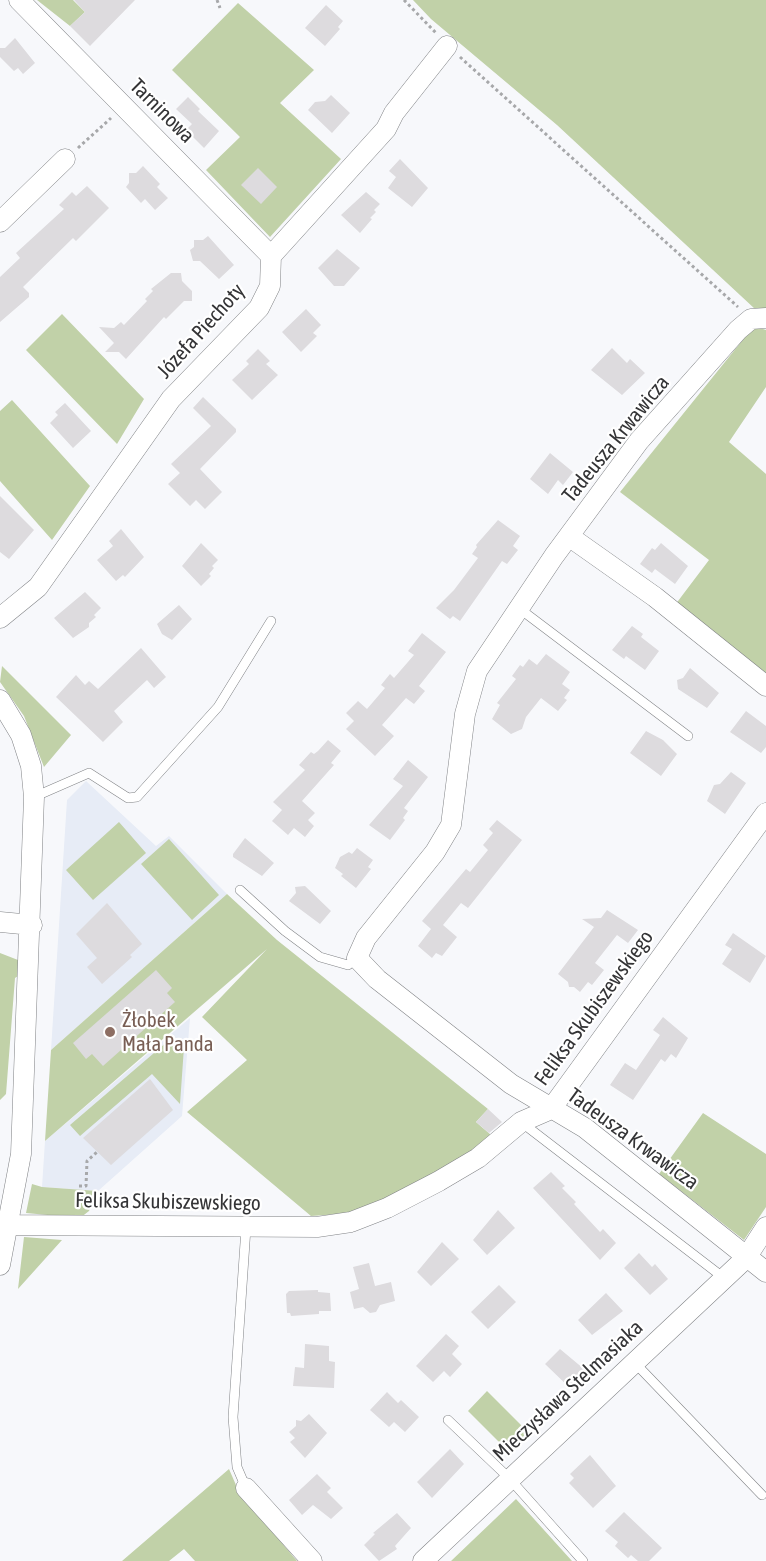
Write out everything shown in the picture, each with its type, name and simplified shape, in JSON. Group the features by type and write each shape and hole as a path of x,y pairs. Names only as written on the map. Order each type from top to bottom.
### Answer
{"street":[{"name":"Tarninowa","path":"19,0 271,256"},
{"path":"271,256 386,129 394,113 447,46"},
{"path":"0,222 65,159"},
{"name":"Józefa Piechoty","path":"0,618 38,587 171,399 260,308 270,286 271,256"},
{"name":"Tadeusza Krwawicza","path":"759,319 738,330 639,441 554,556 477,670 465,714 451,825 435,852 366,938 357,958 377,979 511,1084 585,1128 766,1272"},
{"path":"570,537 655,597 766,686"},
{"path":"0,700 21,735 31,766 34,796 32,926 21,1154 3,1225 0,1265"},
{"name":"Feliksa Skubiszewskiego","path":"3,1225 317,1227 360,1218 439,1181 478,1158 521,1122 551,1109 766,813"},
{"path":"0,922 32,926"},
{"name":"Mieczysława Stelmasiaka","path":"423,1561 746,1258 766,1227"},
{"path":"246,1488 312,1561"}],"lane":[{"path":"520,609 688,736"},
{"path":"34,796 89,773 129,798 137,796 217,708 271,621"},
{"path":"240,890 285,931 320,957 348,965 357,958"},
{"path":"521,1122 724,1278"},
{"path":"246,1228 233,1417 237,1467 246,1488"},
{"path":"635,1363 762,1495"},
{"path":"448,1420 509,1478 583,1561"}],"path":[{"path":"217,0 219,8"},
{"path":"404,0 447,46 759,319"},
{"path":"65,159 123,106"},
{"path":"79,1186 86,1186 87,1161 98,1151"}],"shaded area":[{"path":"86,781 156,846 169,836 227,894 51,1050 67,800"},
{"path":"190,1018 182,1116 98,1191 42,1187 45,1141"}],"green space":[{"path":"37,0 73,0 85,12 70,26"},
{"path":"413,0 766,0 766,309 755,309 557,125 431,19"},
{"path":"238,3 314,70 280,103 341,159 270,237 206,170 240,137 172,70"},
{"path":"62,314 144,399 117,444 26,350"},
{"path":"754,326 766,330 766,387 729,442 766,474 766,677 675,605 709,560 620,492"},
{"path":"12,400 90,486 52,540 0,481 0,411"},
{"path":"2,666 71,735 44,767 24,716 0,682"},
{"path":"119,822 146,853 93,900 66,870"},
{"path":"169,839 219,895 192,920 141,864"},
{"path":"227,894 277,940 488,1109 476,1122 491,1135 459,1162 355,1213 311,1216 187,1112 247,1060 202,1017 267,949 45,1141 51,1050"},
{"path":"0,953 18,960 18,976 15,978 6,1094 0,1100"},
{"path":"168,1041 184,1047 180,1104 152,1074 80,1136 70,1125"},
{"path":"703,1113 766,1154 766,1207 744,1240 659,1174"},
{"path":"32,1184 42,1187 98,1191 89,1211 80,1218 26,1213"},
{"path":"24,1237 62,1240 18,1289"},
{"path":"487,1391 528,1432 509,1452 468,1411"},
{"path":"229,1469 239,1492 297,1561 195,1561 184,1549 169,1561 122,1561"},
{"path":"516,1499 572,1561 451,1561"}],"building":[{"path":"74,0 135,0 90,46 70,26 85,12"},
{"path":"326,5 343,21 338,27 340,29 325,46 305,28"},
{"path":"15,38 35,63 23,74 18,68 14,71 0,57 0,48 5,48"},
{"path":"331,95 350,113 332,133 308,110 315,102 325,101"},
{"path":"188,97 200,109 198,111 219,131 204,148 186,130 192,124 176,109"},
{"path":"400,159 428,188 412,207 388,188 396,177 389,171"},
{"path":"143,166 160,184 157,187 168,198 155,210 145,199 141,203 126,187 129,183 129,173 136,173"},
{"path":"258,168 277,187 261,204 241,185"},
{"path":"87,186 109,208 76,241 73,238 23,287 29,293 29,297 0,322 0,277 20,258 16,253 64,209 59,205 72,192 76,196"},
{"path":"366,192 380,204 374,210 376,212 370,218 372,219 360,233 341,215"},
{"path":"208,236 234,265 219,279 200,261 193,261 190,250 194,247 194,240 203,240"},
{"path":"337,249 360,268 344,286 334,286 318,268"},
{"path":"171,273 181,273 182,281 192,291 192,301 184,301 166,319 164,317 126,359 119,352 105,352 114,343 99,327 114,328 121,322 124,325 147,301 145,299 153,291 151,289"},
{"path":"306,309 321,325 313,333 317,336 301,352 282,332"},
{"path":"612,348 627,363 630,359 645,373 622,395 591,370"},
{"path":"258,349 270,361 266,364 278,375 252,400 232,380 249,364 246,361"},
{"path":"203,397 236,429 236,432 200,469 222,492 205,509 196,500 190,506 168,484 180,473 171,464 211,426 193,408"},
{"path":"65,403 91,431 73,448 50,423 58,415 55,412"},
{"path":"550,453 573,472 563,485 558,480 548,494 530,479"},
{"path":"0,496 34,530 9,559 0,552"},
{"path":"498,520 520,536 513,546 518,550 507,564 502,561 460,621 453,616 450,619 436,608 454,590 478,558 472,554 476,545"},
{"path":"121,529 144,557 125,577 123,575 116,581 97,560 113,546 109,541"},
{"path":"201,543 218,560 212,566 214,568 209,574 211,576 201,586 182,566"},
{"path":"661,543 688,566 675,584 655,569 652,573 640,564 652,548 655,550"},
{"path":"85,592 101,608 94,615 96,617 89,623 89,627 73,638 54,618"},
{"path":"179,605 192,619 172,640 162,634 157,624"},
{"path":"632,626 643,634 641,637 659,651 645,670 626,656 624,659 612,650"},
{"path":"422,633 446,652 419,686 425,691 414,704 406,698 382,725 394,736 375,756 346,729 354,721 346,713 358,701 367,709 385,688 381,685 390,674 394,678 414,655 408,651"},
{"path":"141,648 166,677 154,688 147,680 114,711 123,722 103,742 56,697 76,675 85,685 89,681 98,689"},
{"path":"546,654 570,672 562,684 570,690 564,698 567,700 558,711 541,698 526,717 522,729 511,734 492,719 500,705 497,703 516,679 512,676 520,665 523,667 529,659 537,665"},
{"path":"690,668 719,693 707,708 678,689 677,680 683,678"},
{"path":"746,711 766,726 766,747 761,753 730,732"},
{"path":"646,731 663,740 677,754 661,776 630,753"},
{"path":"328,740 341,751 331,763 334,765 302,801 315,813 308,820 314,826 305,837 294,828 288,835 272,821 282,810 273,802 305,770 299,765 311,752 314,754"},
{"path":"408,760 428,777 404,808 408,811 403,818 405,820 390,840 369,825 403,786 393,779"},
{"path":"731,772 746,783 725,814 707,801 714,785 720,784"},
{"path":"497,820 522,840 468,908 461,903 443,925 457,937 442,956 436,953 432,958 418,946 431,929 422,921 466,869 470,872 488,850 483,845 493,833 489,829"},
{"path":"245,838 274,863 262,876 233,857"},
{"path":"357,848 373,860 368,867 371,869 356,888 335,868 340,857 349,852 352,854"},
{"path":"305,886 331,911 320,924 289,901 296,893 295,887"},
{"path":"107,903 142,944 130,955 132,957 102,984 87,967 97,958 76,934"},
{"path":"607,910 638,930 628,943 617,935 595,963 604,970 592,985 588,982 580,992 574,987 569,987 568,982 558,974 594,927 582,919 601,918"},
{"path":"733,933 766,956 750,983 722,964 732,949 725,945"},
{"path":"156,970 172,988 167,993 175,1002 103,1066 92,1054 86,1059 73,1043"},
{"path":"663,1017 688,1038 676,1058 671,1054 665,1062 661,1059 633,1100 610,1085 625,1063 636,1070 660,1035 653,1030"},
{"path":"150,1079 173,1110 111,1165 83,1138"},
{"path":"488,1109 502,1122 489,1133 476,1122"},
{"path":"551,1172 565,1186 562,1188 576,1202 574,1204 600,1232 603,1229 616,1243 600,1260 533,1188"},
{"path":"498,1210 515,1228 487,1255 473,1240"},
{"path":"442,1242 459,1259 431,1286 417,1272"},
{"path":"639,1253 652,1267 655,1264 668,1279 650,1295 624,1268"},
{"path":"369,1263 375,1286 391,1282 395,1301 380,1305 376,1312 370,1313 363,1307 354,1309 350,1292 359,1289 353,1267"},
{"path":"499,1285 516,1302 488,1329 471,1312"},
{"path":"318,1290 318,1292 330,1293 331,1311 291,1316 287,1313 286,1294 289,1291"},
{"path":"606,1293 623,1311 592,1335 578,1320"},
{"path":"446,1334 459,1346 452,1354 462,1364 450,1377 444,1371 433,1382 416,1366"},
{"path":"305,1344 329,1346 329,1361 335,1362 334,1388 293,1386 295,1367 304,1368"},
{"path":"560,1349 590,1374 573,1391 545,1364"},
{"path":"387,1392 398,1403 401,1400 419,1417 405,1432 394,1422 389,1427 370,1410"},
{"path":"309,1414 327,1433 305,1458 290,1442 295,1438 289,1432 296,1426 296,1420 301,1421"},
{"path":"450,1449 464,1464 432,1498 417,1482"},
{"path":"590,1455 616,1486 593,1508 569,1483 574,1478 570,1474"},
{"path":"317,1474 331,1488 327,1492 343,1508 331,1519 313,1505 302,1515 289,1500"},
{"path":"624,1512 662,1548 649,1561 638,1561 631,1555 628,1558 615,1546 618,1542 605,1531"},
{"path":"397,1513 411,1528 395,1546 397,1549 379,1561 364,1545 375,1534 373,1533"}],"place":[{"name":"Żłobek Mała Panda","path":"110,1032"}]}
